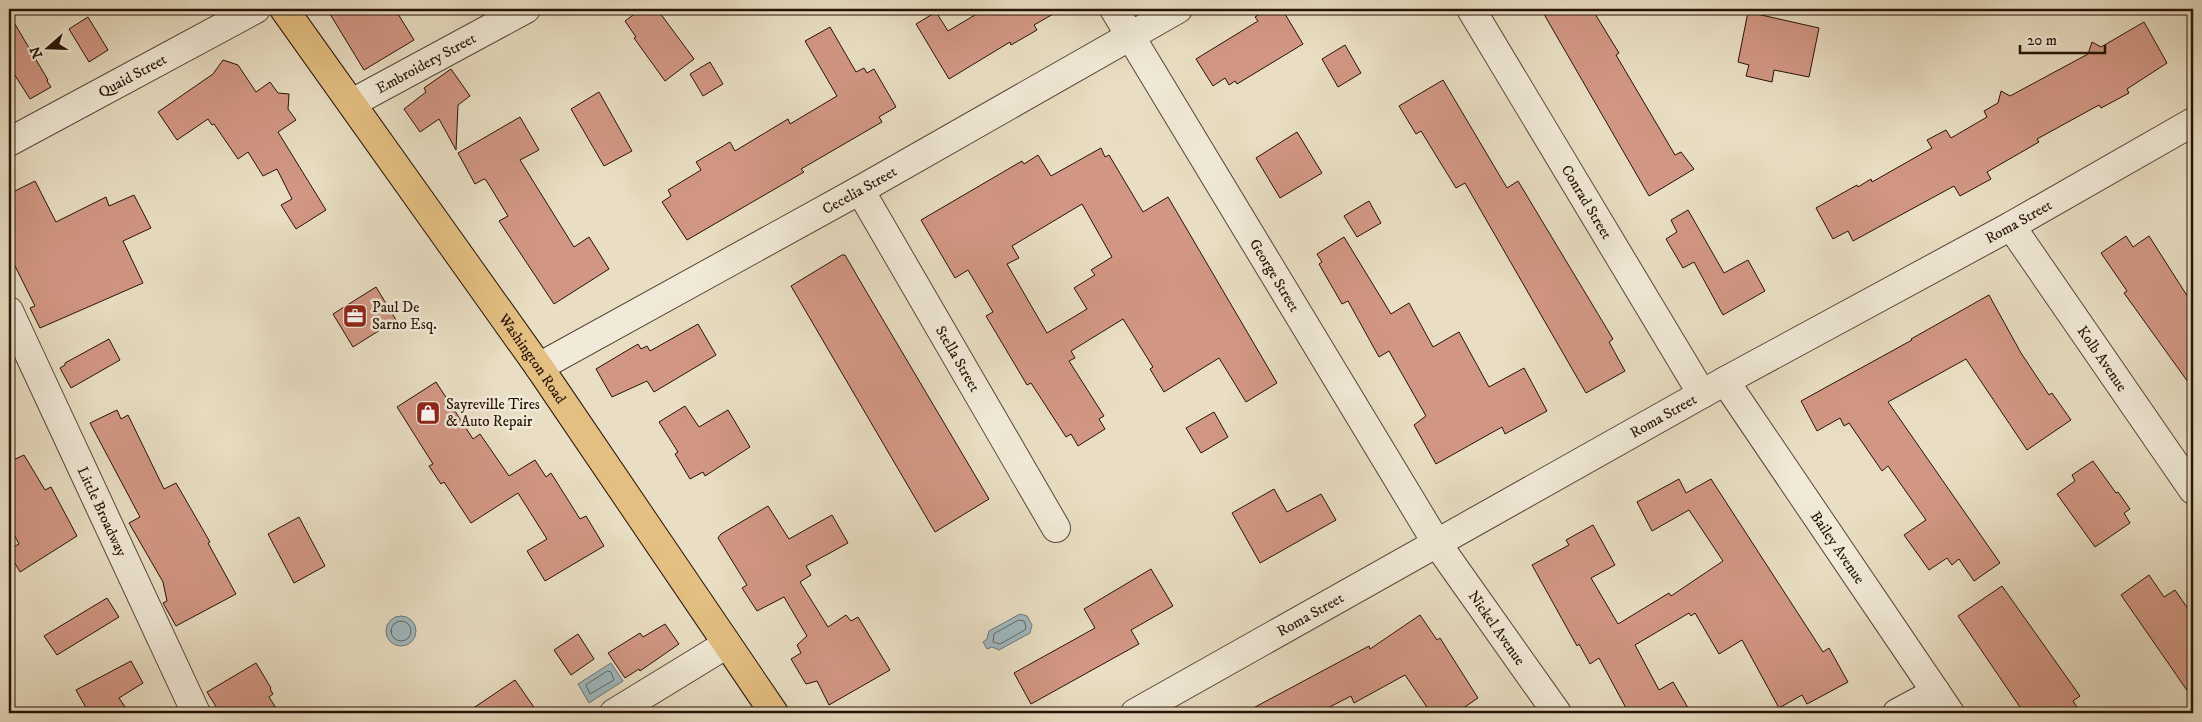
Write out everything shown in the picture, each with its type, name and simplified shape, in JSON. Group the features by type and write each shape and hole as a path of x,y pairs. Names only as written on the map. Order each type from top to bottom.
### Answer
{"main road":[{"name":"Washington Road","path":"284,9 539,367 774,713"}],"street":[{"name":"Quaid Street","path":"9,142 256,9"},
{"name":"Embroidery Street","path":"352,103 526,9"},
{"name":"George Street","path":"1114,9 1436,542"},
{"name":"Cecelia Street","path":"539,367 860,190 1178,9"},
{"name":"Conrad Street","path":"1471,9 1702,394"},
{"name":"Roma Street","path":"1135,713 1436,542 1725,381 2011,226 2193,122"},
{"name":"Stella Street","path":"860,190 1056,528"},
{"name":"Kolb Avenue","path":"2011,226 2193,490"},
{"name":"Little Broadway","path":"9,311 196,713"},
{"name":"Bailey Avenue","path":"1725,381 1943,702"},
{"name":"Nickel Avenue","path":"1436,542 1557,713"},
{"path":"614,713 727,644"},
{"path":"1897,713 1943,702"}],"water":[{"path":"1020,614 1027,616 1032,625 1030,633 999,650 992,647 987,649 983,642 987,639 989,631"},
{"path":"401,616 412,620 416,631 412,642 401,646 390,642 386,631 390,620"},
{"path":"611,663 623,681 589,703 578,684"}],"building":[{"path":"327,9 395,9 414,40 364,70"},
{"path":"641,9 657,9 694,59 665,81 634,38 636,37 625,21"},
{"path":"985,9 1062,9 1034,25 1037,30 1011,45 1010,42 949,79 916,24 936,12 948,31"},
{"path":"1268,9 1282,9 1303,44 1237,84 1235,81 1229,85 1225,78 1213,86 1196,59 1258,21 1255,17"},
{"path":"1541,9 1592,9 1619,53 1616,55 1675,155 1681,152 1694,169 1649,196"},
{"path":"1748,12 1819,28 1809,77 1774,70 1772,82 1746,76 1749,65 1738,62"},
{"path":"9,14 51,87 30,99 9,66"},
{"path":"88,17 108,50 89,62 69,29"},
{"path":"2144,22 2167,63 2127,89 2129,93 2101,108 2099,105 2037,139 2039,142 1987,172 1991,179 1960,196 1954,186 1853,241 1848,231 1833,239 1816,208 1857,185 1858,187 1871,179 1872,182 1932,148 1927,140 1946,130 1951,138 1987,117 1984,111 1998,103 2001,91 2010,96 2088,54 2092,42 2101,47"},
{"path":"830,27 856,72 864,68 867,73 874,69 896,107 879,117 882,122 801,169 804,172 687,240 662,202 671,196 668,190 701,170 696,162 730,142 735,151 788,119 790,124 837,96 805,41"},
{"path":"1345,45 1361,73 1338,87 1322,59"},
{"path":"223,60 238,65 256,92 270,82 278,93 289,94 288,109 296,120 278,132 326,210 296,229 281,205 292,199 277,169 263,176 248,152 238,159 214,124 212,125 208,119 177,140 158,112 213,74"},
{"path":"710,62 723,84 703,96 690,74"},
{"path":"451,69 470,96 458,105 456,150 439,119 420,132 404,109 426,92 424,88"},
{"path":"1443,80 1507,188 1518,181 1613,339 1609,342 1625,371 1586,393 1465,183 1456,188 1421,131 1416,134 1399,106"},
{"path":"599,92 632,151 604,166 571,109"},
{"path":"520,117 539,150 520,160 574,247 589,237 609,269 554,304 499,221 508,216 486,180 484,179 475,184 458,153"},
{"path":"1297,132 1322,173 1280,198 1256,158"},
{"path":"1101,148 1105,157 1109,155 1143,212 1168,197 1277,383 1246,402 1219,358 1164,392 1150,369 1153,367 1123,319 1071,351 1075,358 1069,361 1104,416 1099,419 1105,429 1078,446 1071,434 1066,437 1031,383 1027,385 986,316 993,312 968,270 955,278 921,220 1022,161 1024,164 1038,155 1051,176","holes":["1082,204 1112,257 1091,270 1095,275 1074,288 1087,309 1047,333 1007,264 1019,258 1012,246"]},
{"path":"35,181 56,222 106,197 109,206 134,195 151,228 123,241 143,283 40,328 30,308 35,306 9,254 9,194"},
{"path":"1369,201 1381,223 1357,237 1344,216"},
{"path":"1688,210 1724,273 1748,260 1765,291 1723,315 1694,262 1683,268 1666,239 1677,232 1671,220"},
{"path":"2126,236 2133,247 2149,236 2193,305 2193,389 2124,293 2127,291 2101,253"},
{"path":"1344,237 1391,314 1409,303 1433,347 1459,332 1489,387 1524,368 1547,411 1505,434 1502,427 1436,464 1414,425 1426,416 1389,351 1379,357 1348,301 1342,304 1319,264 1322,262 1317,254"},
{"path":"845,255 989,499 935,532 791,286"},
{"name":"Paul De Sarno Esq.","path":"376,287 396,320 353,347 333,314"},
{"path":"1989,295 2021,353 2049,395 2052,393 2071,420 2027,450 1966,359 1888,402 2000,563 1974,581 1959,559 1952,565 1947,558 1929,570 1904,535 1926,520 1888,466 1882,471 1849,423 1844,426 1840,418 1817,431 1801,401"},
{"path":"698,324 716,355 654,392 647,381 612,397 596,369 638,344 641,349 647,346 650,351"},
{"path":"109,339 120,360 71,388 60,368 65,363"},
{"path":"436,382 473,439 480,434 509,476 535,460 546,477 551,473 580,519 586,516 604,546 545,581 527,551 547,539 518,493 471,523 444,482 441,484 429,466 433,464 397,407"},
{"path":"685,406 699,427 728,410 750,447 705,476 703,472 690,479 675,454 678,452 659,422"},
{"path":"117,410 121,419 128,415 164,489 176,483 210,542 208,543 236,594 176,626 163,603 167,601 163,582 129,523 140,517 90,423"},
{"path":"1214,412 1228,437 1201,453 1186,428"},
{"path":"24,455 45,490 51,487 77,536 20,572 9,553 9,549 19,544 9,525 9,462"},
{"path":"2093,461 2130,509 2124,513 2130,523 2095,547 2057,494 2075,481 2072,475"},
{"path":"1679,479 1686,493 1711,479 1823,652 1829,648 1848,682 1807,704 1802,695 1779,708 1742,640 1719,654 1695,613 1691,616 1689,613 1635,645 1659,690 1673,682 1691,713 1616,713 1626,708 1599,658 1590,664 1579,644 1577,646 1532,565 1569,545 1566,540 1593,525 1615,565 1591,578 1618,624 1669,593 1671,596 1723,561 1689,510 1652,531 1637,502"},
{"path":"1274,489 1287,512 1321,494 1336,520 1260,563 1232,513"},
{"path":"768,506 789,539 832,515 848,543 806,566 811,575 800,582 828,627 846,615 851,621 858,617 890,670 829,705 817,681 806,684 791,659 801,653 797,645 807,636 784,597 757,611 742,588 747,585 718,538 721,534"},
{"path":"299,517 325,566 294,583 268,534"},
{"path":"1151,569 1173,606 1131,630 1139,644 1031,704 1014,673 1095,628 1084,609"},
{"path":"2149,575 2164,597 2175,590 2193,616 2193,699 2121,595"},
{"path":"2002,586 2080,696 2073,701 2081,713 2024,713 1958,616"},
{"path":"107,598 119,617 57,655 44,636"},
{"path":"1420,615 1437,640 1440,638 1478,698 1456,713 1431,713 1405,675 1354,703 1351,696 1318,713 1244,713 1369,646 1370,649"},
{"path":"665,624 679,644 640,671 639,669 625,678 608,653 640,633 643,637"},
{"path":"578,634 594,659 571,675 554,650"},
{"path":"131,661 143,683 119,698 129,713 89,713 76,690"},
{"path":"256,663 271,688 273,694 269,697 279,713 220,713 207,692"},
{"path":"515,680 538,713 466,713"}],"place":[{"name":"Paul De Sarno Esq.","path":"355,316"},
{"name":"Sayreville Tires & Auto Repair","path":"428,413"}]}
